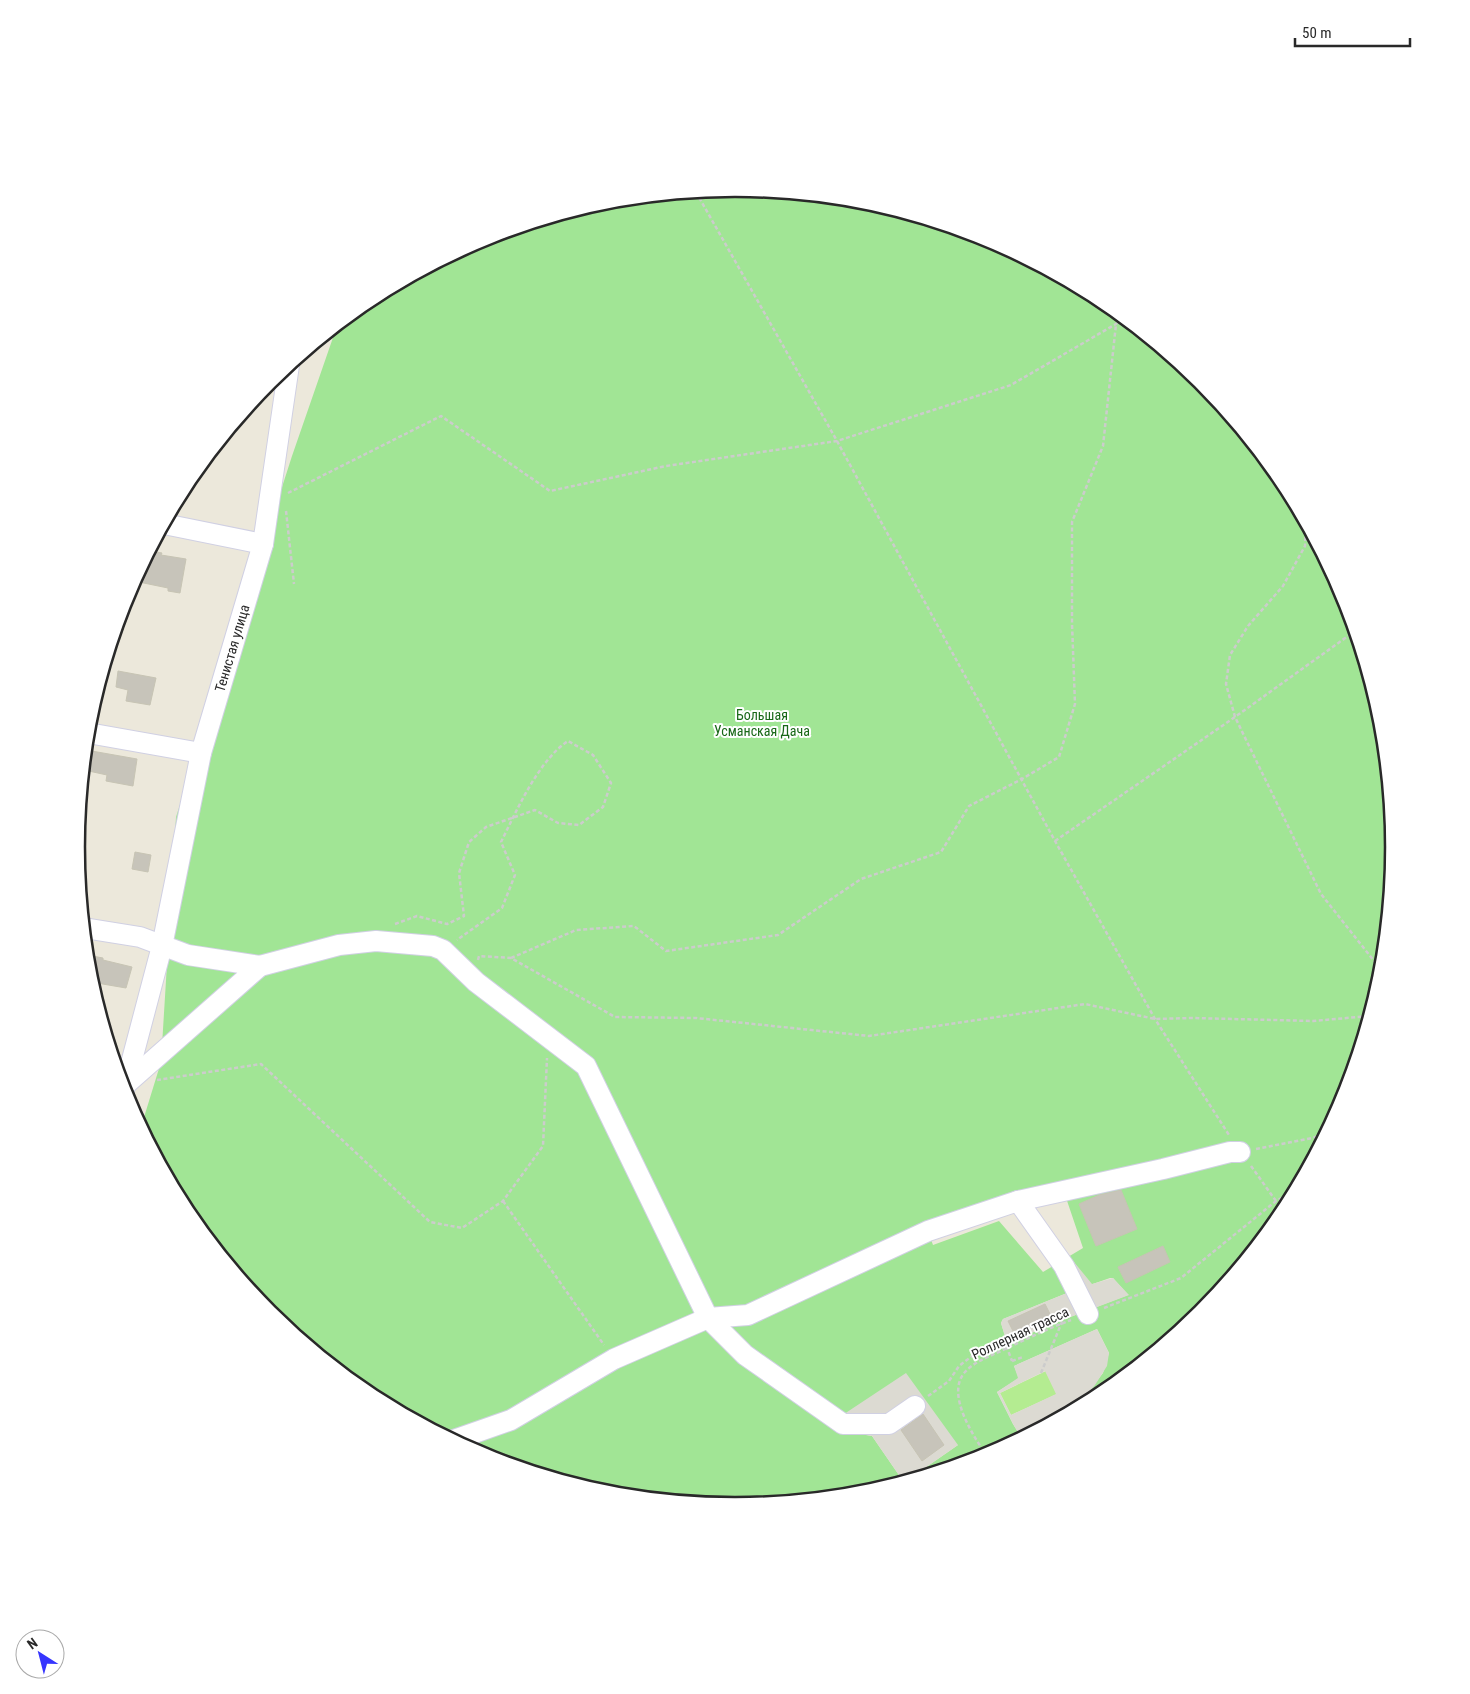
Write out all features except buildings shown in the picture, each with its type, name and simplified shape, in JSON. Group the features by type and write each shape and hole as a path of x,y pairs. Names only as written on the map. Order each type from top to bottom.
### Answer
{"street":[{"name":"Тенистая улица","path":"127,1077 162,946 201,753 263,544 288,375"},
{"path":"170,525 263,544"},
{"path":"95,734 201,753"},
{"path":"91,929 140,937 188,955 260,966 340,944 376,941 433,946 443,950 476,982 575,1057 590,1073 708,1318 745,1355 843,1424 889,1424 915,1406"},
{"path":"129,1083 260,966"},
{"path":"463,1437 511,1420 614,1359 708,1318 748,1316 928,1231 1018,1201 1230,1152 1240,1152"},
{"path":"1018,1201 1064,1266 1079,1310"}],"path":[{"path":"699,198 837,441 1055,841 1155,1019 1240,1152 1276,1202"},
{"path":"284,496 441,416 550,491 666,466 837,441 1011,385 1116,324"},
{"path":"512,958 576,930 634,926 666,951 778,936 861,879 941,852 969,806 1022,779 1059,757 1076,704 1072,623 1072,522 1103,446 1116,324"},
{"path":"286,505 294,584"},
{"path":"1305,536 1305,546 1283,586 1248,626 1230,655 1226,684 1235,717 1321,894 1375,961"},
{"path":"1055,841 1235,717 1350,635"},
{"path":"391,925 417,916 447,924 464,916 460,872 469,842 486,827 513,819 535,810 558,823 579,825 603,807 611,783 593,755 568,741 554,750 524,795 513,819 502,842 515,875 502,908 443,950"},
{"path":"476,982 479,956 512,958 615,1017 696,1018 869,1036 1085,1004 1155,1019 1313,1021 1363,1017"},
{"path":"154,1081 261,1064 430,1222 462,1228 504,1201 543,1146 548,1036"},
{"path":"1240,1152 1317,1137"},
{"path":"915,1406 949,1381 959,1366 980,1350 1079,1310 1181,1278 1281,1199"},
{"path":"504,1201 614,1359"},
{"path":"1041,1373 1061,1324 1079,1310"},
{"name":"Роллерная трасса","path":"982,1449 962,1412 958,1389 961,1377 974,1364 1061,1324 1079,1310"},
{"path":"1013,1337 1004,1340 1012,1361 1022,1357"}],"green space":[{"name":"Большая Усманская Дача","path":"692,198 778,198 820,203 862,209 944,231 984,246 1060,284 1131,331 1164,358 1224,418 1251,451 1298,522 1318,560 1336,598 1351,638 1363,679 1373,720 1384,804 1384,890 1379,932 1373,974 1351,1056 1336,1096 1298,1172 1251,1243 1224,1276 1164,1336 1131,1363 1089,1392 1103,1373 1109,1353 1097,1329 1014,1366 1019,1378 997,1392 1018,1432 984,1448 923,1469 958,1445 854,1433 872,1436 899,1476 862,1485 778,1496 692,1496 650,1491 608,1485 526,1463 486,1448 410,1410 339,1363 306,1336 246,1276 219,1243 172,1172 144,1117 161,1062 176,817 292,456 334,335 374,307 410,284 448,264 486,246 526,231 608,209","holes":["1061,1183 1083,1248 1043,1272 999,1221 933,1245 926,1226","1113,1278 1128,1295 1007,1343 1001,1323 1003,1319 1067,1293"]},
{"path":"1046,1371 1057,1394 1011,1415 1000,1393"}],"shaded area":[{"path":"1074,1262 1092,1284 1113,1278 1129,1295 1007,1343 1001,1323 1003,1319 1067,1293 1058,1272"},
{"path":"1097,1329 1109,1353 1107,1366 1090,1391 1060,1410 1018,1432 997,1392 1018,1378 1014,1366","holes":["1045,1371 1056,1394 1011,1415 1000,1393"]},
{"path":"906,1373 958,1445 923,1469 899,1476 872,1436 854,1433 832,1422"}]}
